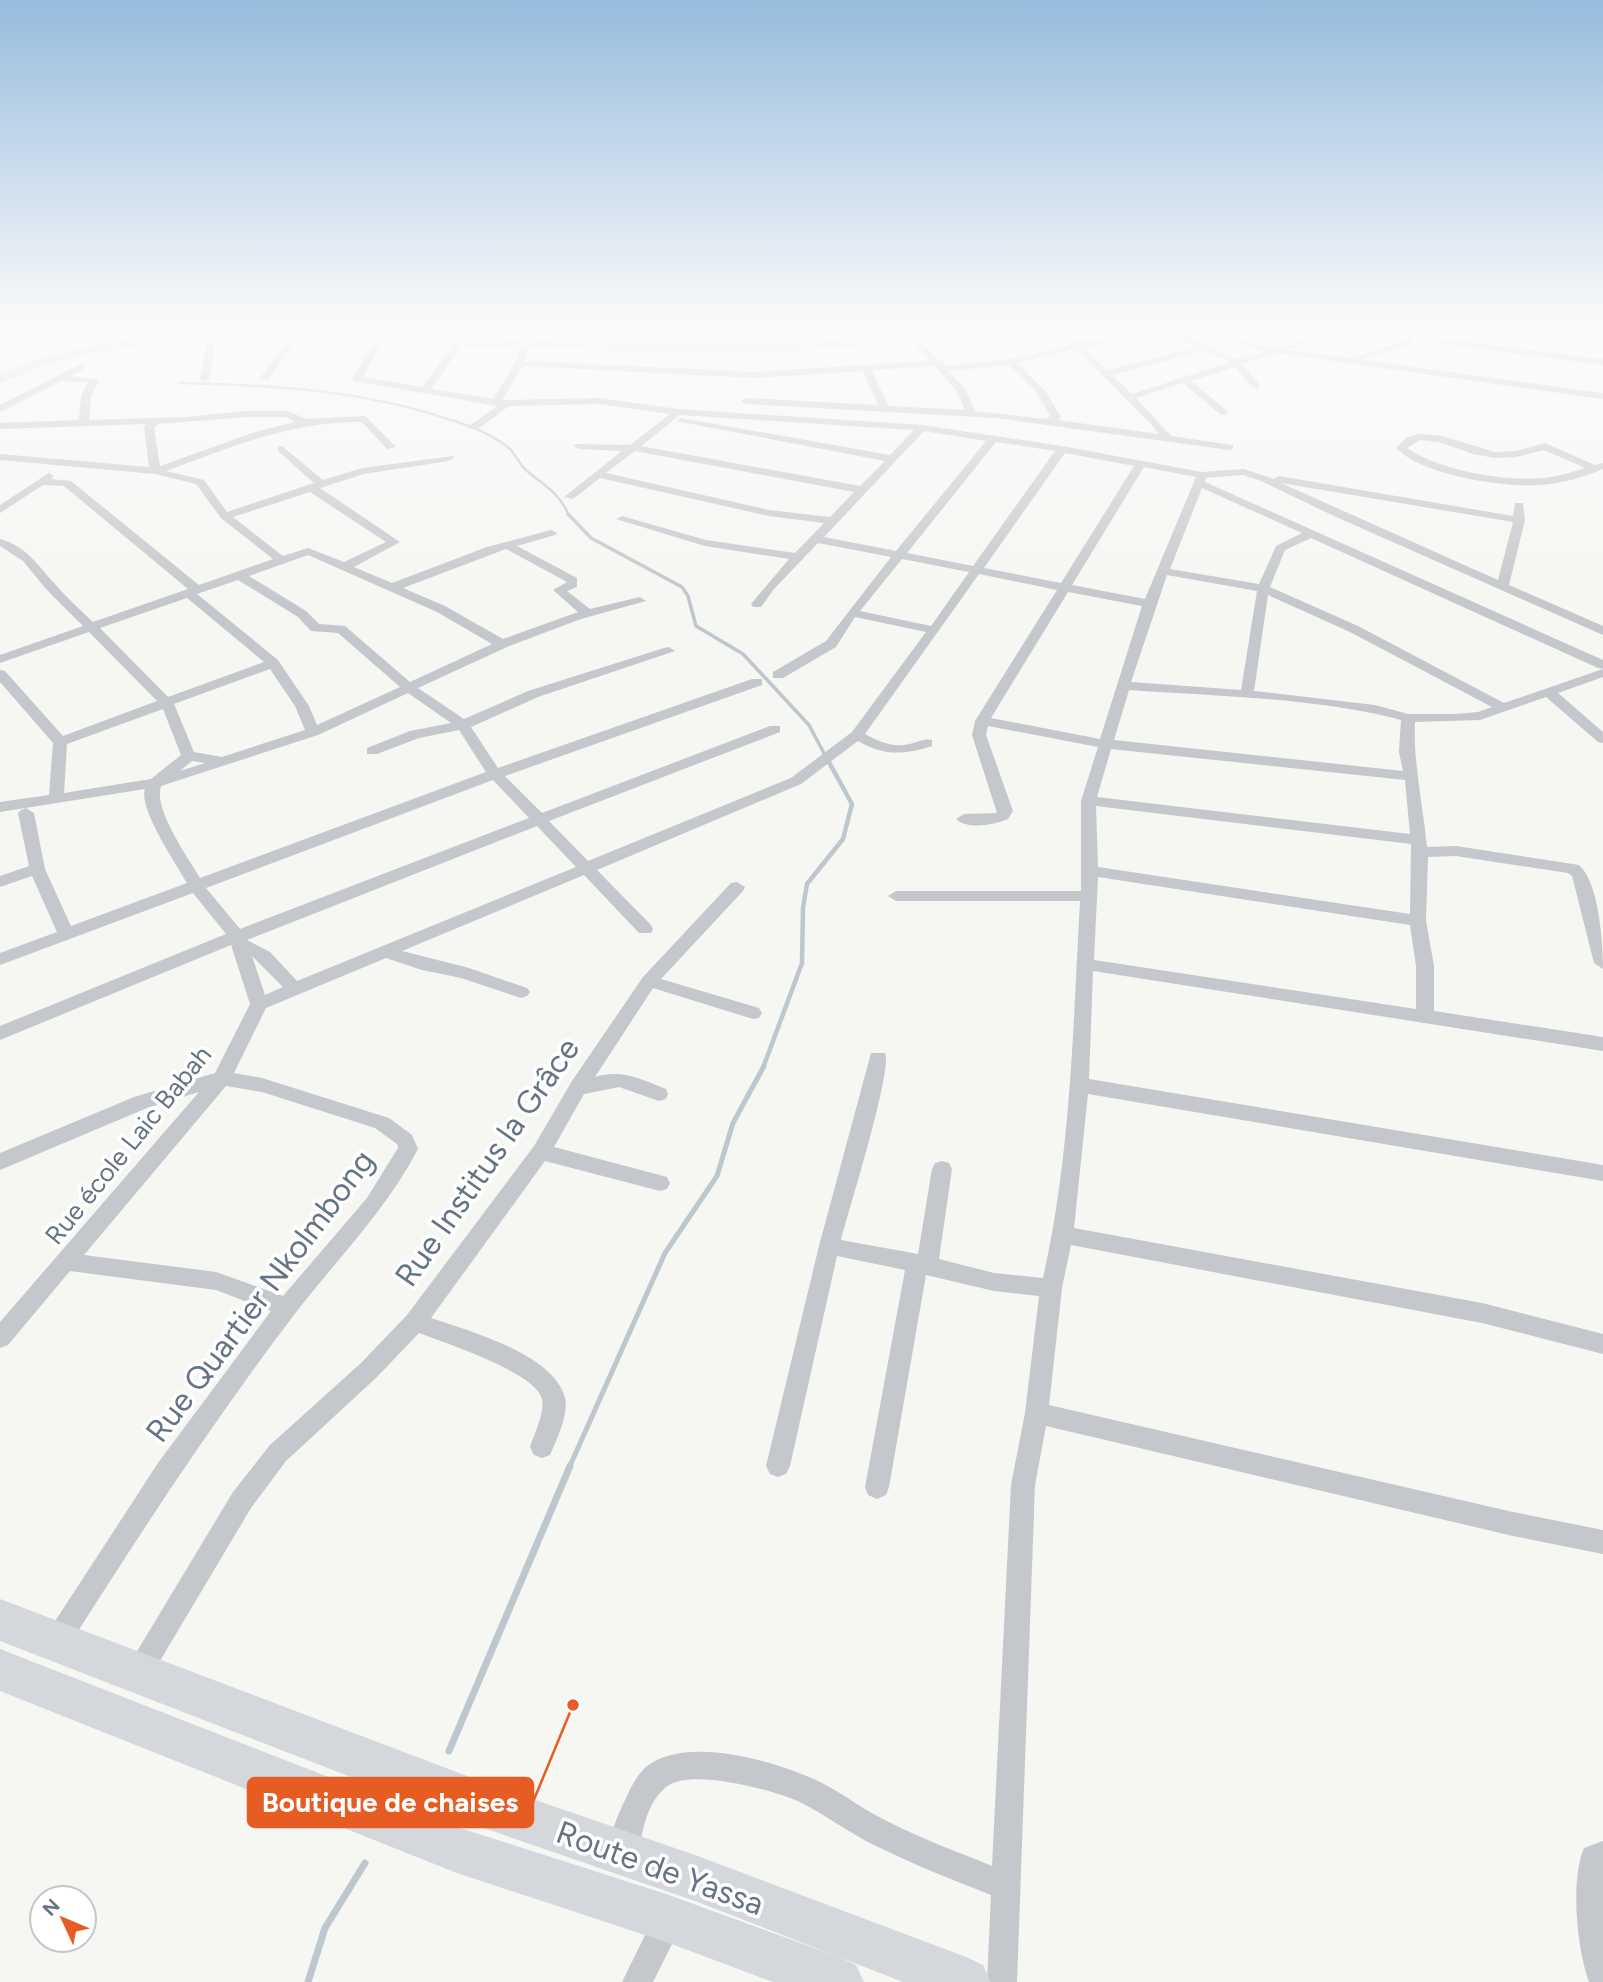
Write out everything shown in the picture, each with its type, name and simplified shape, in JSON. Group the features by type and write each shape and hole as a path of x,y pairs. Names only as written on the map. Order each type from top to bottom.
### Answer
{"main road":[{"name":"Route de Yassa","path":"0,1620 475,1802 695,1878 966,1982"},
{"name":"Route de Yassa","path":"0,1670 457,1850 669,1919 839,1982"}],"street":[{"path":"0,426 184,419"},
{"path":"155,471 302,421 319,419"},
{"path":"365,419 391,447"},
{"path":"474,427 483,419"},
{"path":"569,497 669,419"},
{"path":"696,419 892,459"},
{"path":"798,419 922,428 1141,463 1200,479 1603,665"},
{"path":"1033,419 1229,447"},
{"path":"1152,419 1167,438"},
{"path":"155,421 149,427 155,471"},
{"path":"757,604 770,586 922,428"},
{"path":"1431,435 1477,453 1519,455 1545,446 1599,468 1532,482 1480,477 1449,469 1402,450 1401,445 1431,435"},
{"path":"778,675 831,644 852,613 993,439"},
{"path":"579,446 635,448 862,490"},
{"path":"282,449 317,486 394,542 346,566"},
{"path":"223,761 189,755 155,783 151,794 154,809 196,886 238,940 259,1004 796,781 827,760 857,734 1062,449"},
{"path":"1449,469 1477,453"},
{"path":"1504,455 1513,464"},
{"path":"0,457 155,471 200,482 225,516 281,560"},
{"path":"225,516 377,467 449,458"},
{"path":"964,819 993,820 1003,816 1005,811 979,735 982,721 1141,463"},
{"path":"0,510 62,464"},
{"path":"1200,479 1244,472 1265,479 1603,631"},
{"path":"1522,473 1532,482"},
{"path":"600,475 769,513 832,521"},
{"path":"1002,1982 1023,1485 1037,1413 1051,1288 1063,1235 1079,1085 1090,871 1088,801 1149,604 1200,479"},
{"path":"1265,479 1294,481 1519,520"},
{"path":"41,482 67,484 193,591 272,663 302,706 313,732"},
{"path":"1503,586 1519,520 1519,505"},
{"path":"622,519 705,543 800,557"},
{"path":"394,587 506,544 551,533"},
{"path":"1247,694 1263,588 1280,548 1312,533"},
{"path":"817,539 1149,604"},
{"path":"0,542 14,547 29,558 40,570 47,584 93,627 165,703 179,727 189,755"},
{"path":"506,544 573,581 573,584 559,590 587,613"},
{"path":"0,659 308,551 441,609 502,644"},
{"path":"1163,571 1263,588 1354,628 1506,709"},
{"path":"239,575 302,614 315,628 341,629 408,687 463,725 495,774 645,929"},
{"path":"0,807 155,783 313,732 502,644 587,613 640,601"},
{"path":"852,613 934,630"},
{"path":"372,751 415,734 463,725 533,694 669,651"},
{"path":"60,742 272,663"},
{"path":"1125,686 1247,694 1375,709 1408,718 1480,716 1603,673"},
{"path":"0,674 60,742 56,797"},
{"path":"0,959 495,774 757,682"},
{"path":"1547,691 1603,739"},
{"path":"1408,718 1406,752 1412,776 1419,846 1418,921 1425,966 1424,1016"},
{"path":"982,721 1107,744 1412,776"},
{"path":"0,1032 775,729"},
{"path":"857,734 893,751 902,752 927,743"},
{"path":"1088,801 1573,869 1578,874 1603,963"},
{"path":"26,813 37,869 66,934"},
{"path":"0,882 37,869"},
{"path":"1090,871 1418,921"},
{"name":"Rue Institus la Grâce","path":"139,1672 242,1500 278,1453 369,1370 415,1322 541,1152 579,1086 649,981 737,887"},
{"path":"897,896 1088,896"},
{"path":"238,940 273,962 294,989"},
{"path":"384,951 422,964 463,972 521,992"},
{"path":"1084,964 1603,1044"},
{"path":"649,981 753,1013"},
{"name":"Rue école Laic Babah","path":"0,1338 68,1262 222,1078 259,1004"},
{"path":"778,1466 829,1246 873,1087 878,1058"},
{"name":"Rue Quartier Nkolmbong","path":"0,1162 141,1102 222,1078 262,1085 382,1123 407,1144 406,1155 374,1204 287,1307 166,1471 58,1641"},
{"path":"579,1086 590,1088 606,1081 624,1079 659,1094"},
{"path":"1079,1085 1603,1172"},
{"path":"541,1152 660,1184"},
{"path":"877,1487 942,1169"},
{"path":"1063,1235 1482,1314 1603,1344"},
{"path":"829,1246 922,1264 994,1282 1051,1288"},
{"path":"68,1262 216,1282 287,1307"},
{"path":"415,1322 483,1346 545,1382 554,1400 542,1447"},
{"path":"1037,1413 1513,1524 1603,1542"},
{"path":"623,1854 626,1834 640,1800 657,1776 692,1766 748,1772 807,1791 886,1837 1006,1886"},
{"path":"1603,1856 1594,1858 1589,1895 1603,1978"},
{"path":"636,1982 669,1919"}],"waterway":[{"path":"449,419 488,434 510,449 524,468 555,494 569,515"},
{"path":"568,514 591,538 682,587 688,596 696,626 743,654 809,725 826,757"},
{"path":"763,1067 802,963 803,908 807,884 843,839 852,804 825,755"},
{"path":"569,1468 665,1253 717,1176 733,1123 763,1067"},
{"path":"449,1751 570,1466"},
{"path":"308,1982 325,1928 365,1863"}],"place":[{"name":"Boutique de chaises","path":"573,1705"}]}
